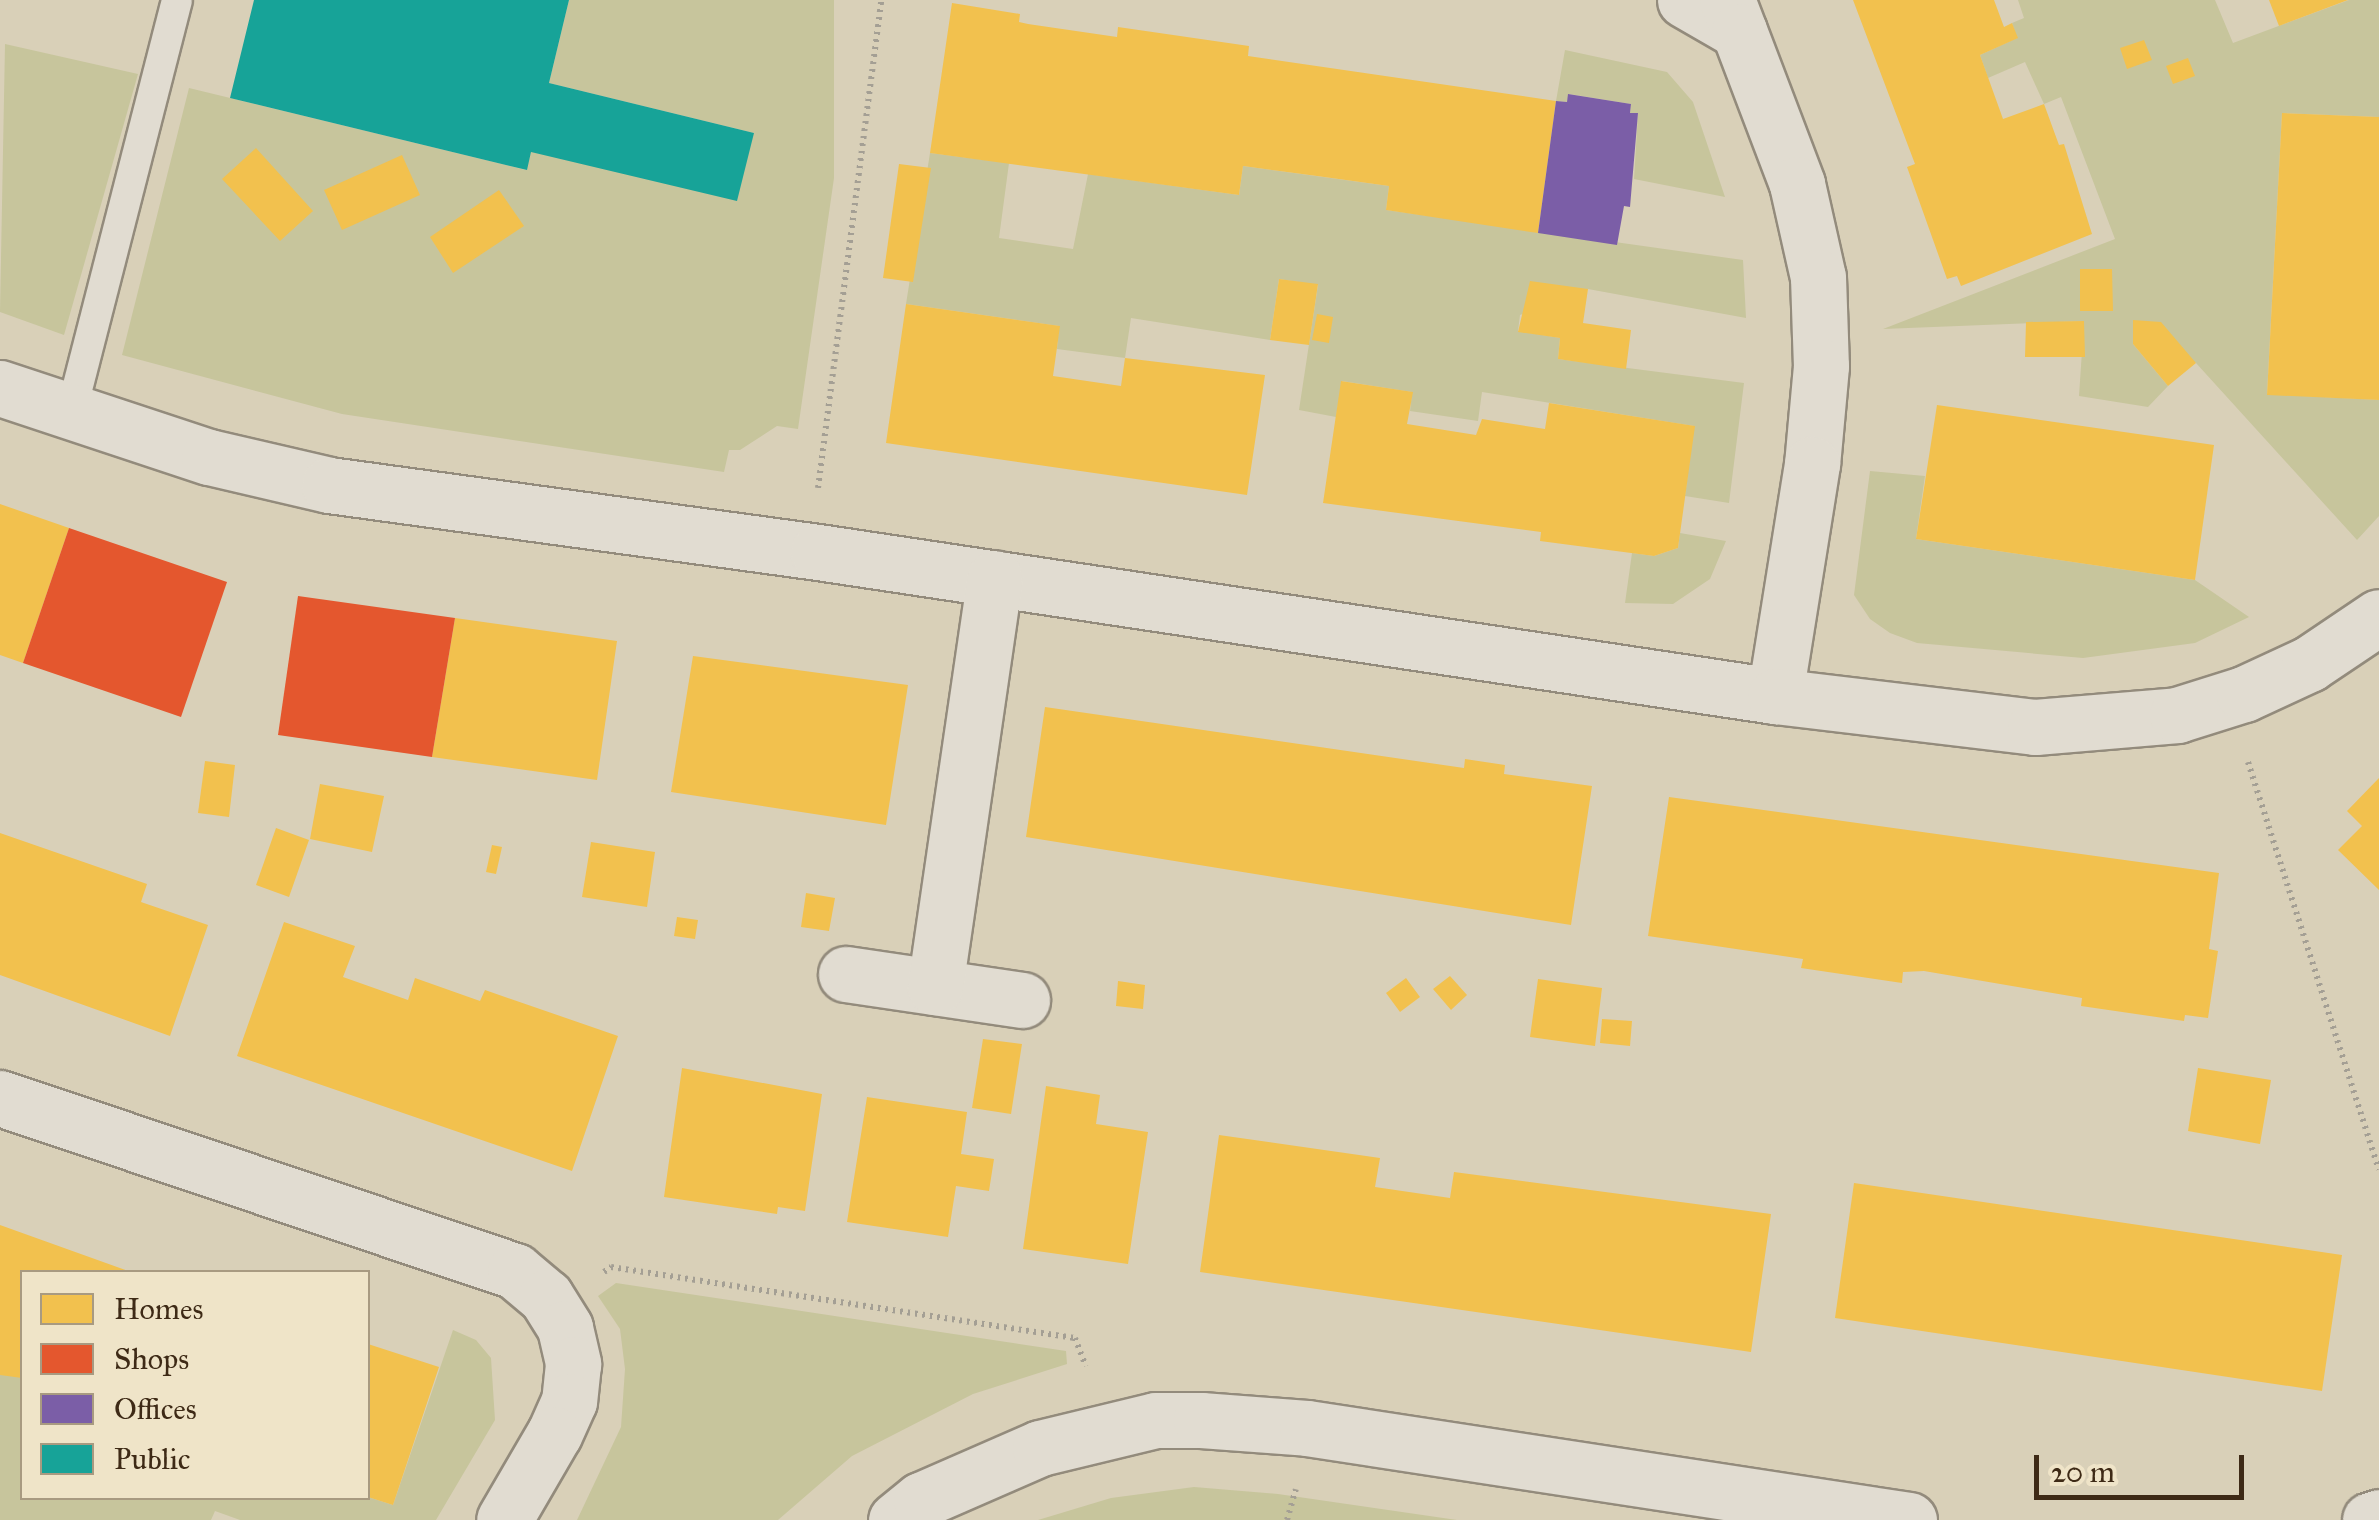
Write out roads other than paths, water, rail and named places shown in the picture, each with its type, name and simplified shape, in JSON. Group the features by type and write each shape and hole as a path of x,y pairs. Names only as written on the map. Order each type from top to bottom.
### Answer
{"street":[{"path":"1685,0 1733,16 1798,184 1818,277 1821,366 1812,464 1775,696"},
{"path":"0,388 209,457 329,486 995,578 1775,696 2035,727 2106,726 2177,715 2244,694 2308,664 2379,617"},
{"path":"936,987 995,578"},
{"path":"846,974 1022,1000"},
{"path":"0,1098 478,1257 531,1284 565,1328 573,1364 569,1400 554,1434 504,1520"},
{"path":"896,1520 922,1500 1040,1448 1156,1420 1201,1420 1308,1428 1909,1520"},
{"path":"2370,1520 2379,1518"}],"lane":[{"path":"71,413 177,0"}]}
